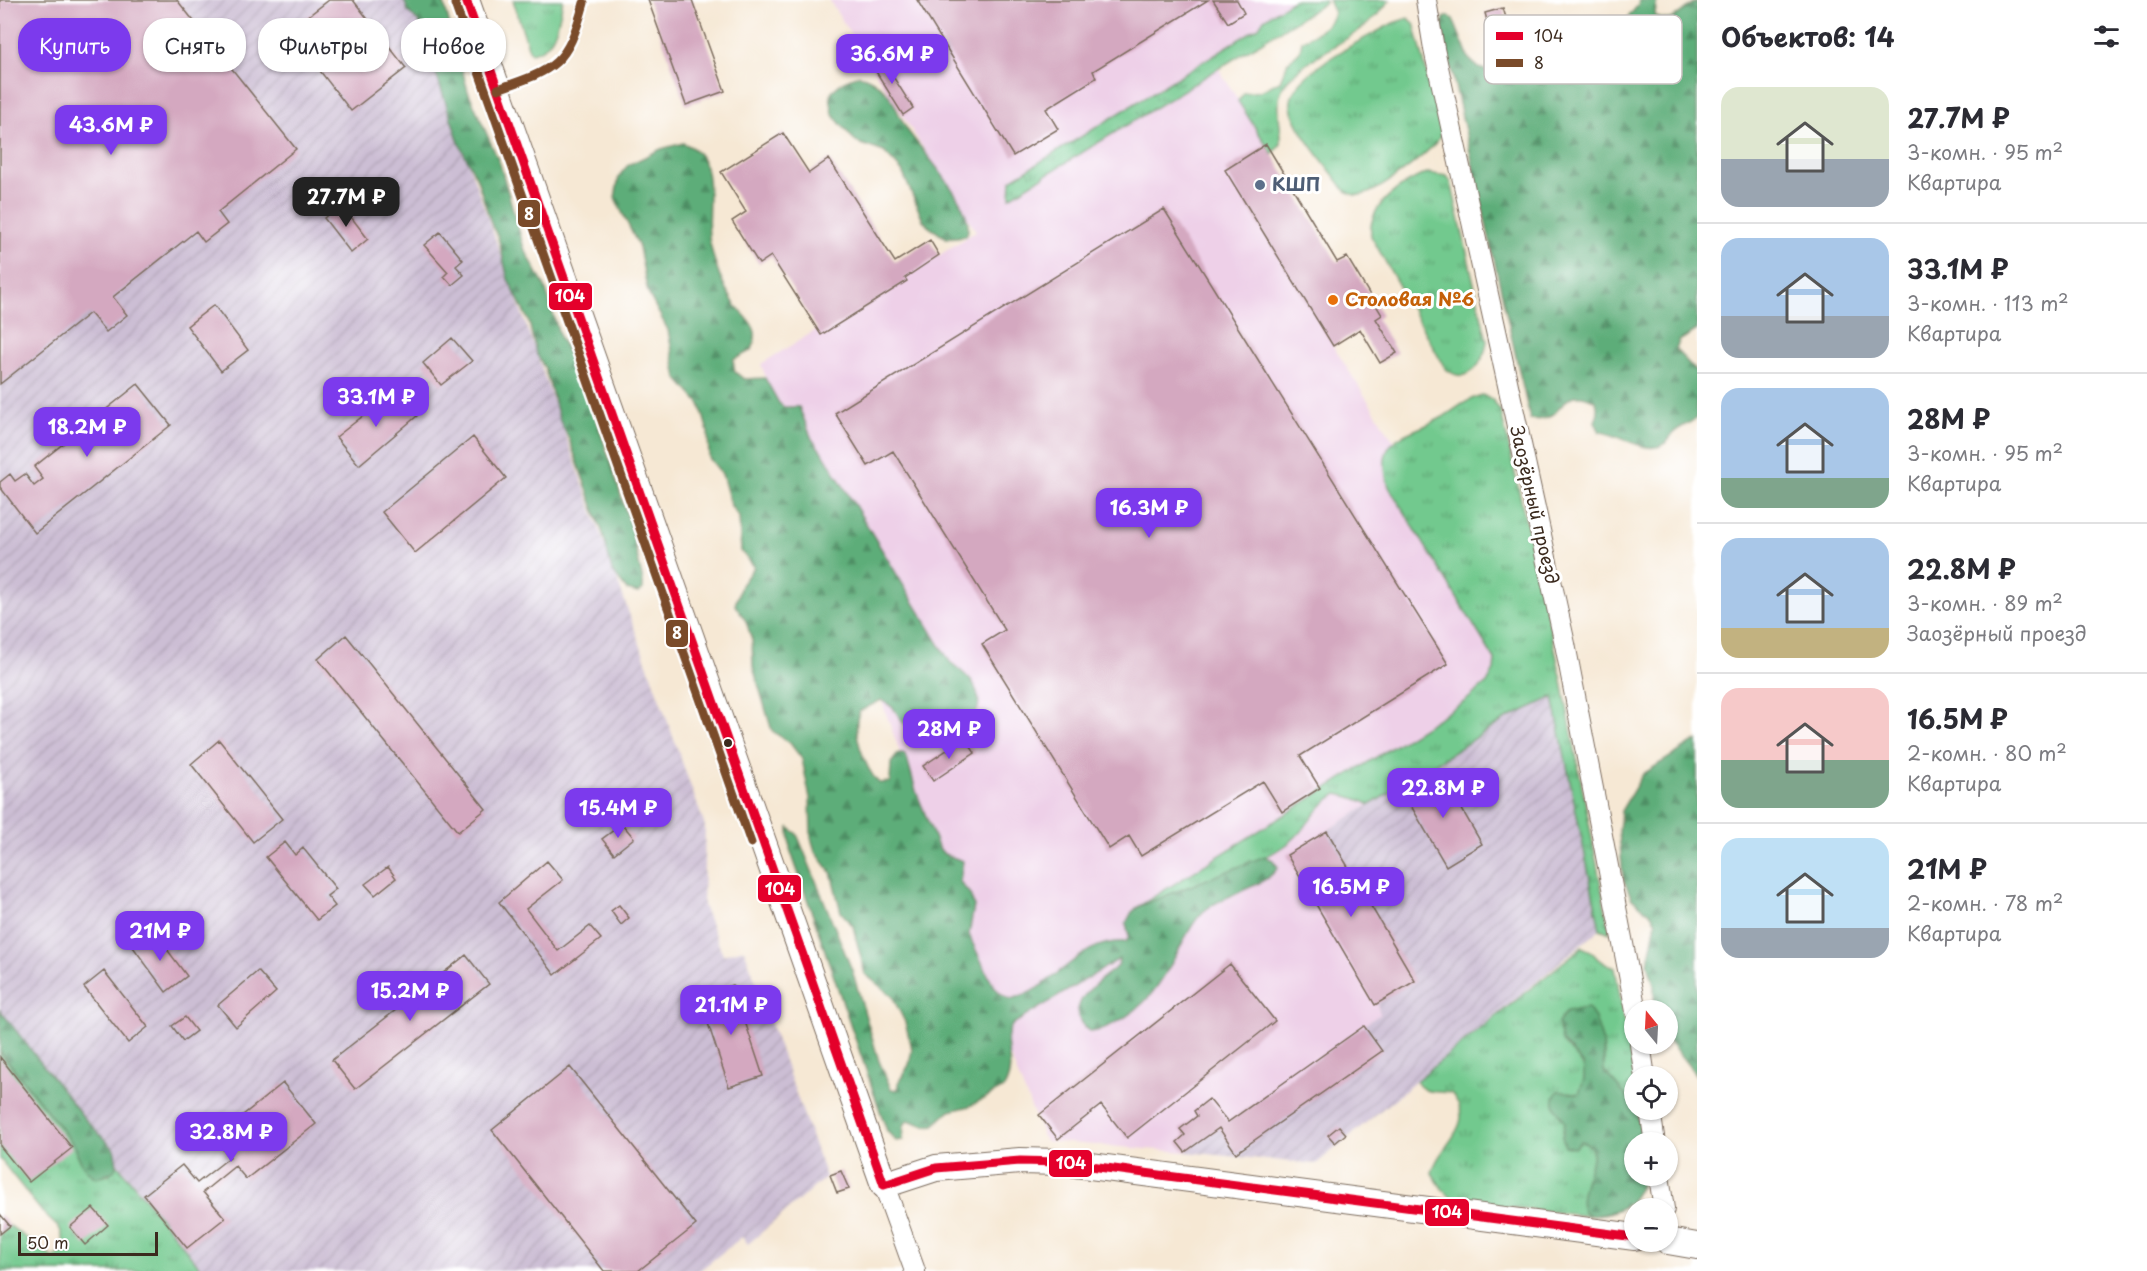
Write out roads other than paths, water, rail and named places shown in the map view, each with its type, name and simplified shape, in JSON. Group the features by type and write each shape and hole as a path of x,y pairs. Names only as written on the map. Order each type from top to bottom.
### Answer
{"street":[{"path":"466,0 915,1271"},
{"name":"Заозёрный проезд","path":"1426,0 1434,49 1565,644 1634,1000"},
{"path":"884,1185 936,1168 1020,1161 1060,1162 1624,1236"},
{"path":"1678,1242 1697,1246"}],"place":[{"name":"КШП","path":"1260,185"},
{"name":"Столовая №6","path":"1333,300"}]}
